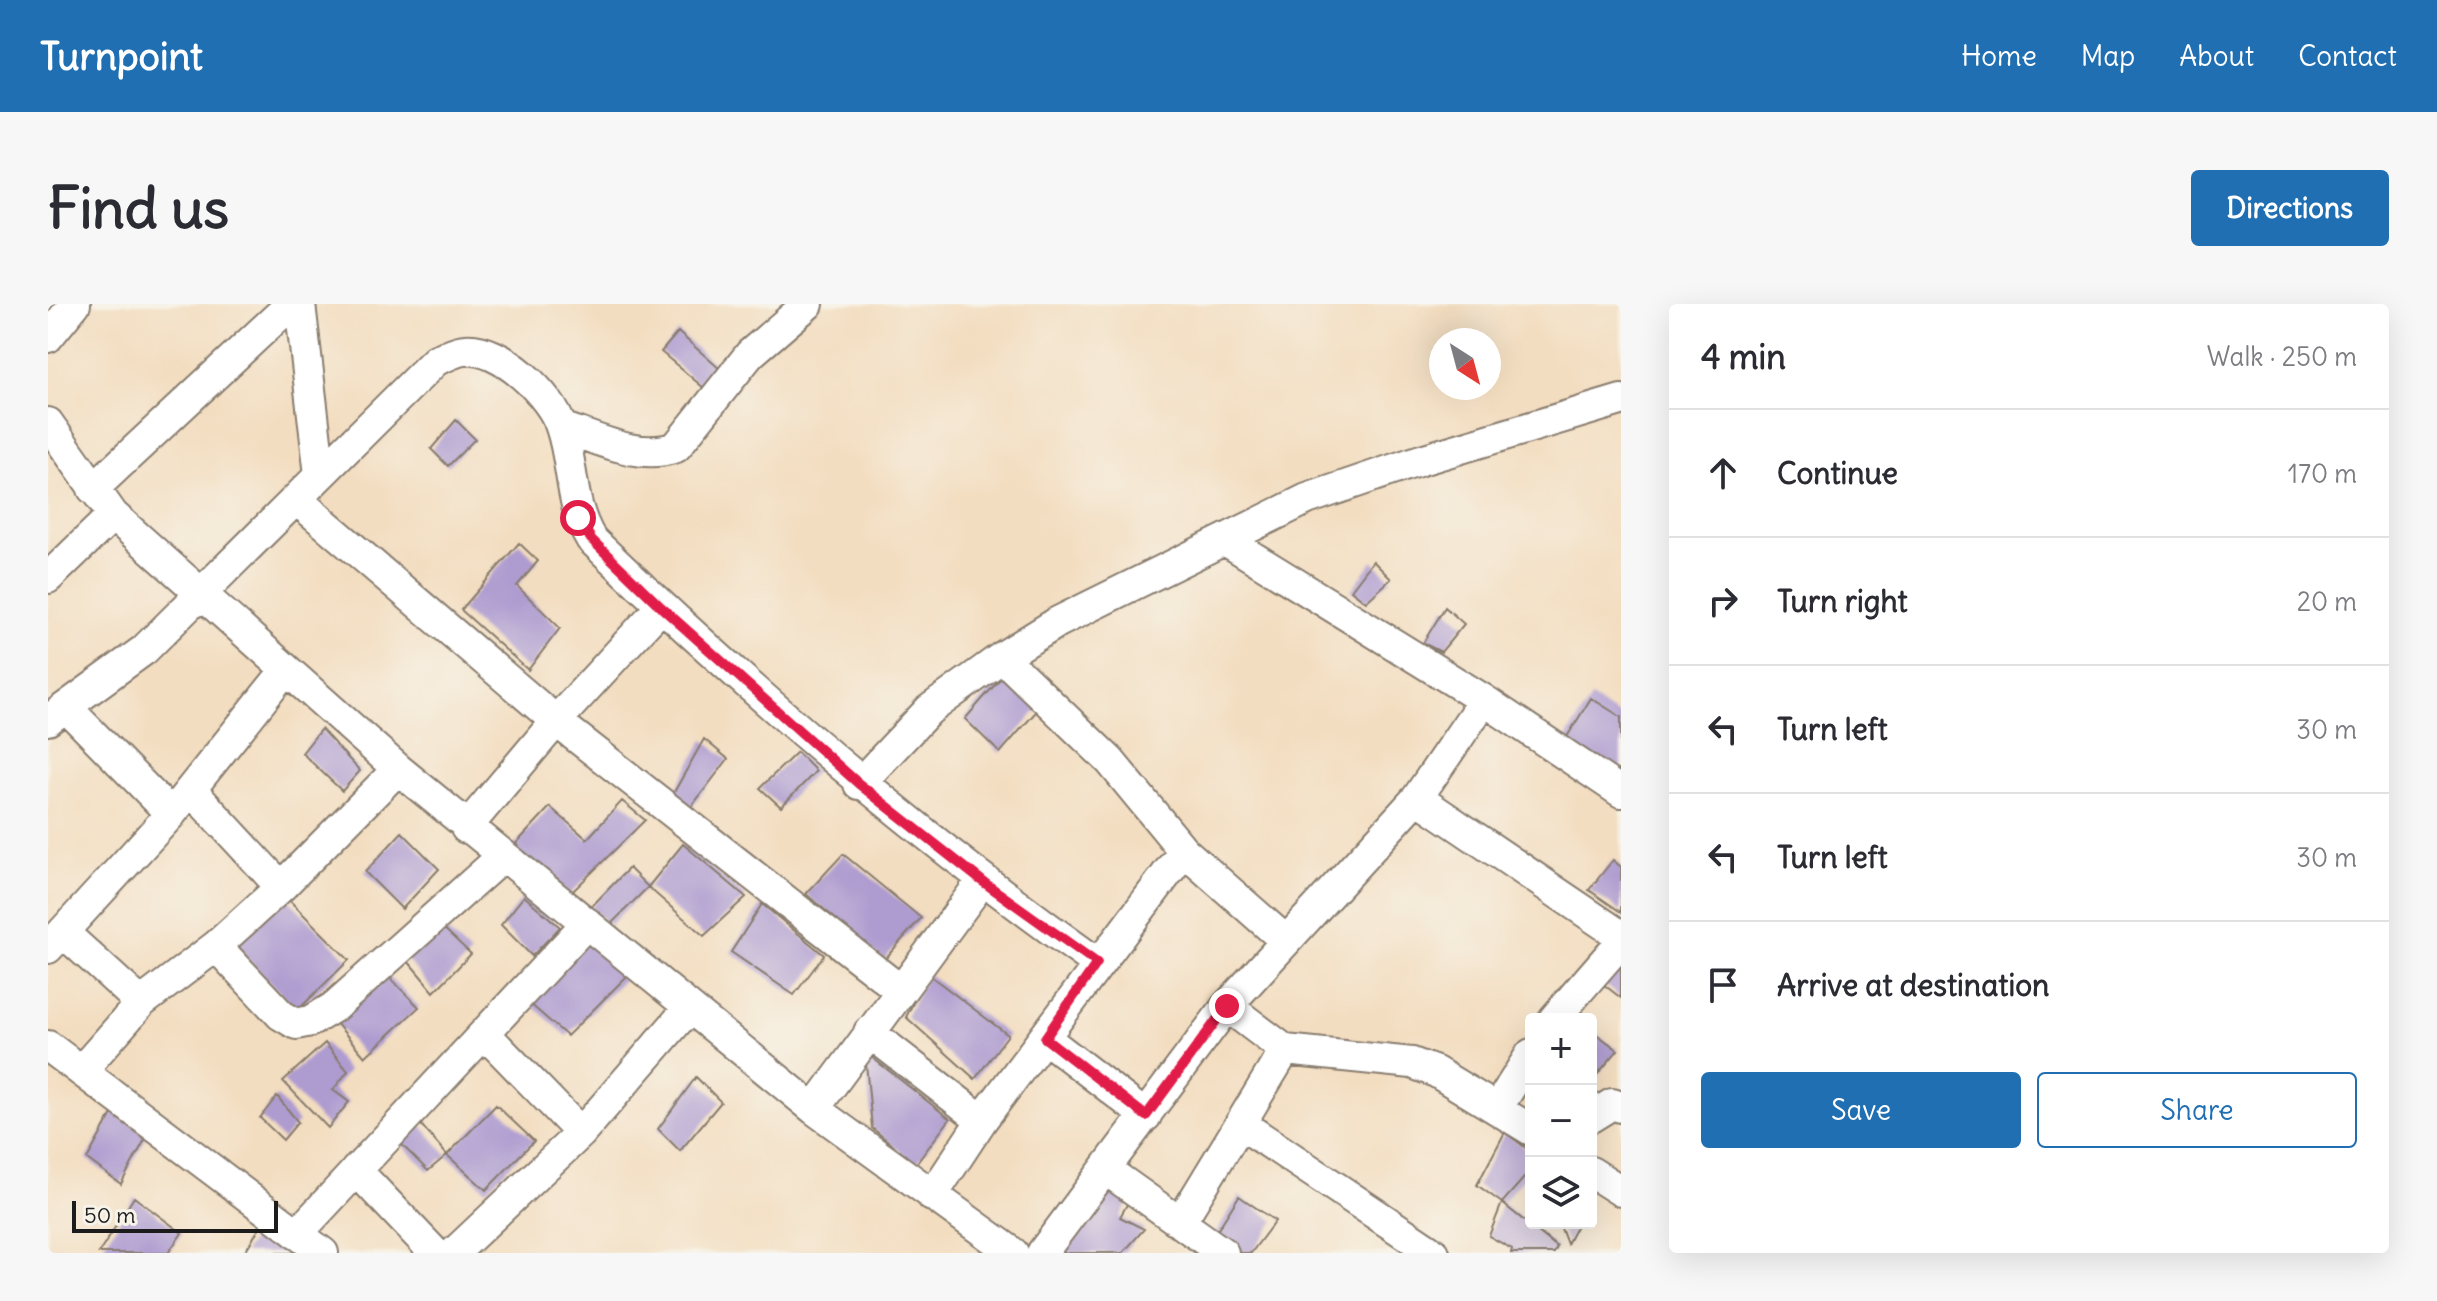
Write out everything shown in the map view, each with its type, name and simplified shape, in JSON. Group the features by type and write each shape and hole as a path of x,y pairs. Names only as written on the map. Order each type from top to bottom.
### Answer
{"street":[{"path":"48,337 75,304"},
{"path":"93,489 291,304"},
{"path":"300,304 320,475"},
{"path":"561,427 641,452 659,453 676,447 750,354 808,304"},
{"path":"171,814 57,714 144,650 436,360 465,350 491,354 513,366 554,410 561,427 578,518 591,539 661,607 859,784 982,881 1097,963"},
{"path":"859,784 929,710 1002,657 1058,622 1336,489 1621,400"},
{"path":"48,423 113,515 466,828 814,1109 1013,1253"},
{"path":"296,499 556,721 900,990"},
{"path":"48,578 113,515"},
{"path":"1225,540 1484,700 1621,792"},
{"path":"466,828 556,721 661,607"},
{"path":"1002,657 1110,761 1184,851 1286,941"},
{"path":"141,1003 56,941 192,791 286,670"},
{"path":"1042,1253 1227,1006 1417,798 1484,700"},
{"path":"81,1071 141,1003 216,946 281,887 398,769"},
{"path":"192,791 281,887"},
{"path":"1417,798 1621,936"},
{"path":"932,1196 982,1120 1184,851"},
{"path":"216,946 281,1015 296,1024 311,1021 334,1007 503,856"},
{"path":"814,1109 982,881"},
{"path":"297,1234 587,923"},
{"path":"1559,1013 1621,942"},
{"path":"1227,1006 1285,1050 1412,1063 1436,1072 1525,1126"},
{"path":"454,1253 581,1133 689,1008"},
{"path":"869,1032 982,1120"},
{"path":"485,1034 581,1133"},
{"path":"1045,1038 1146,1116"},
{"path":"48,1046 323,1253"},
{"path":"1180,1223 1285,1050"},
{"path":"1498,1107 1525,1064"},
{"path":"1597,1113 1612,1104 1621,1107"},
{"path":"1241,1124 1434,1253"},
{"path":"1105,1169 1223,1253"},
{"path":"356,1170 435,1253"},
{"path":"1597,1176 1621,1191"}],"building":[{"path":"678,332 720,369 704,388 661,352"},
{"path":"456,420 475,439 448,466 431,449"},
{"path":"519,543 538,561 517,586 560,628 528,670 461,610"},
{"path":"1373,561 1391,579 1366,602 1351,590"},
{"path":"1445,607 1464,624 1441,652 1423,643"},
{"path":"1006,672 1041,706 1000,753 965,719"},
{"path":"1591,698 1621,717 1621,767 1616,774 1565,740"},
{"path":"321,729 360,771 342,791 302,753"},
{"path":"704,739 728,759 691,807 673,794"},
{"path":"797,752 816,771 781,807 760,788"},
{"path":"622,801 645,820 569,895 512,848 550,807 587,839"},
{"path":"402,832 439,869 402,909 365,872"},
{"path":"683,844 746,897 704,936 648,887"},
{"path":"843,854 921,918 884,960 806,894"},
{"path":"1613,860 1621,867 1621,912 1589,890"},
{"path":"629,868 648,887 610,925 590,908"},
{"path":"284,895 349,960 298,1010 234,946"},
{"path":"524,896 560,927 532,956 501,925"},
{"path":"762,904 824,955 794,995 731,952"},
{"path":"437,922 471,954 434,992 402,954"},
{"path":"590,939 629,974 567,1036 529,1003"},
{"path":"1621,958 1621,998 1603,984"},
{"path":"383,971 419,1007 365,1057 336,1023"},
{"path":"928,974 1008,1035 975,1079 906,1017"},
{"path":"1597,1034 1618,1050 1597,1075"},
{"path":"325,1043 348,1071 333,1090 349,1102 328,1128 283,1081"},
{"path":"865,1052 950,1119 916,1164 872,1128"},
{"path":"696,1077 721,1102 680,1151 658,1129"},
{"path":"277,1096 298,1122 283,1140 260,1118"},
{"path":"496,1105 534,1141 486,1190 447,1155"},
{"path":"113,1112 148,1134 121,1184 87,1159"},
{"path":"416,1119 447,1155 428,1171 396,1139"},
{"path":"1505,1132 1525,1147 1525,1177 1502,1203 1477,1185"},
{"path":"1112,1183 1130,1199 1120,1217 1144,1229 1123,1253 1057,1253"},
{"path":"1239,1196 1275,1221 1251,1253 1240,1253 1215,1234"},
{"path":"134,1197 182,1233 168,1253 99,1253"},
{"path":"1502,1203 1525,1221 1525,1229 1534,1229 1557,1247 1554,1253 1511,1253 1512,1249 1489,1236"},
{"path":"265,1219 302,1253 244,1253"},
{"path":"1561,1229 1575,1229 1567,1244"}],"route":[{"path":"578,518 591,539 661,607 859,784 982,881 1097,963 1045,1038 1146,1116 1227,1006"}]}
